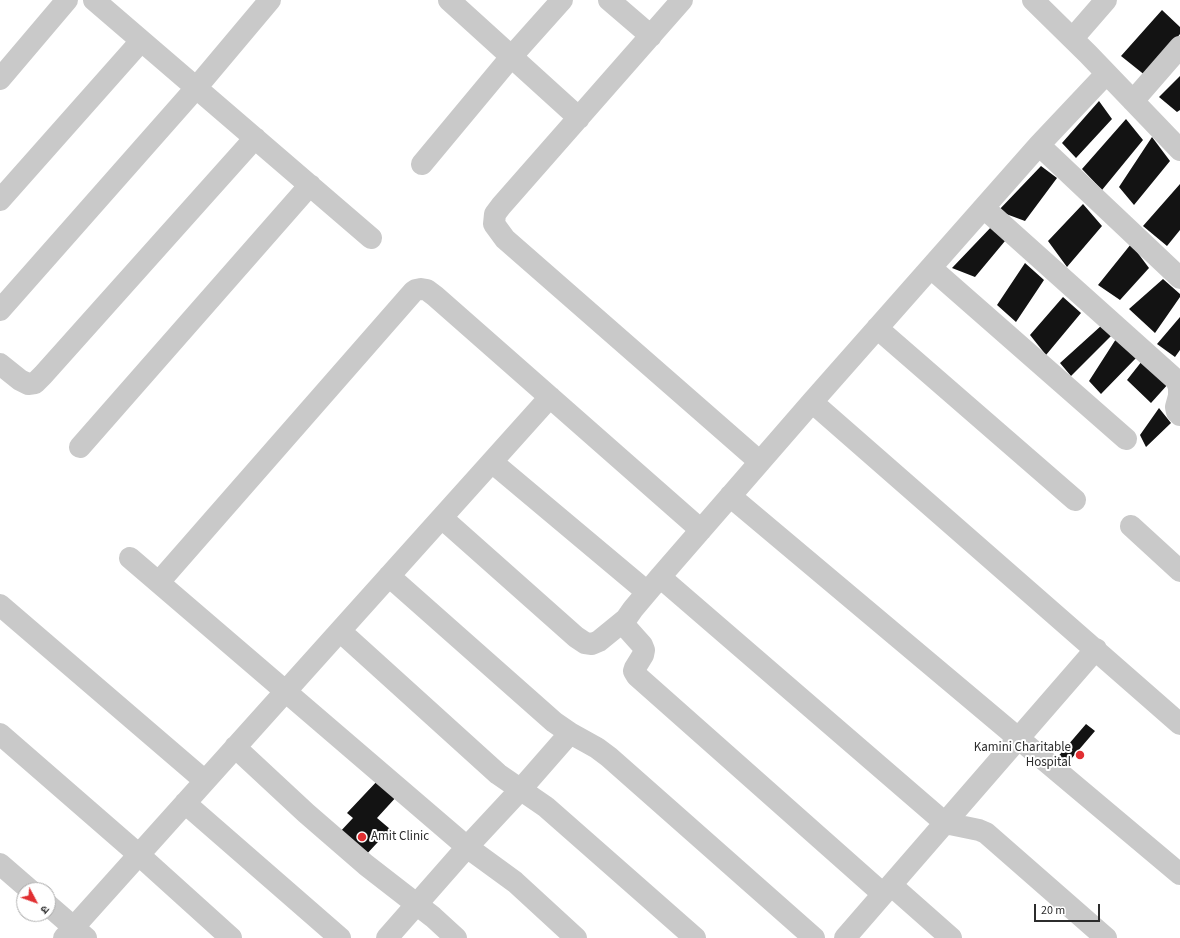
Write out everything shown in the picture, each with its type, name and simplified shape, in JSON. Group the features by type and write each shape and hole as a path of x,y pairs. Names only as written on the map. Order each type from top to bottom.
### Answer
{"street":[{"path":"0,79 67,0"},
{"path":"0,310 196,88 270,0"},
{"path":"449,0 579,118"},
{"path":"422,164 511,56 562,0"},
{"path":"609,0 651,36"},
{"path":"682,0 501,206 495,214 494,224 506,239 760,462"},
{"path":"1033,0 1072,38 1180,150"},
{"path":"1072,38 1106,0"},
{"path":"100,2 141,41 371,238"},
{"path":"0,200 141,41"},
{"path":"1133,101 1180,47"},
{"path":"442,518 576,637 585,643 592,644 599,641 626,619 654,584 877,328 1039,145 1106,74"},
{"path":"0,364 20,380 28,384 35,383 255,138"},
{"path":"1039,145 1180,278"},
{"path":"80,446 310,185"},
{"path":"984,208 1176,380 1179,388 1179,396 1176,407 1177,412 1180,415"},
{"path":"931,268 1126,439"},
{"path":"159,582 412,292 421,289 426,290 435,296 701,530"},
{"path":"877,328 1075,500"},
{"path":"56,914 74,934 138,854 550,397"},
{"path":"812,402 1180,724"},
{"path":"492,462 654,584 945,823 979,830 986,833 1106,938"},
{"path":"730,496 1180,874"},
{"path":"1131,526 1180,570"},
{"path":"130,558 467,847 515,882 576,938"},
{"path":"389,576 554,722 609,757 814,938"},
{"path":"0,605 205,781"},
{"path":"626,619 625,626 642,645 644,650 644,655 634,671 637,676 887,890 951,938"},
{"path":"340,631 498,774 546,807 695,938"},
{"path":"845,938 1096,649"},
{"path":"387,938 570,733"},
{"path":"0,734 138,854 231,938"},
{"path":"235,747 306,813 366,865 417,904 456,938"},
{"path":"185,803 340,938"},
{"path":"0,864 21,882"}],"building":[{"path":"1162,10 1180,27 1180,34 1146,76 1121,56"},
{"path":"1180,76 1180,110 1177,112 1159,97"},
{"path":"1099,101 1112,119 1076,158 1062,143"},
{"path":"1126,119 1143,140 1102,190 1082,169"},
{"path":"1152,137 1170,161 1134,205 1119,187"},
{"path":"1041,166 1057,178 1025,221 998,211"},
{"path":"1180,184 1180,230 1167,246 1143,226"},
{"path":"1083,204 1102,226 1067,267 1048,241"},
{"path":"994,224 1005,241 975,277 952,268"},
{"path":"1131,244 1149,268 1120,300 1098,285"},
{"path":"1025,263 1044,280 1016,322 997,305"},
{"path":"1163,279 1180,294 1180,297 1155,333 1129,309"},
{"path":"1063,297 1081,313 1046,355 1030,335"},
{"path":"1180,317 1180,350 1175,357 1157,344"},
{"path":"1102,325 1111,336 1071,376 1060,363"},
{"path":"1116,339 1137,357 1101,394 1089,381"},
{"path":"1142,361 1169,383 1151,403 1127,380"},
{"path":"1159,408 1171,423 1146,447 1140,435"},
{"path":"1086,724 1095,731 1065,766 1056,759"},
{"path":"380,778 398,795 377,818 390,829 364,857 338,834 353,818 347,813"}],"place":[{"name":"Kamini Charitable Hospital","path":"1080,755"},
{"name":"Amit Clinic","path":"362,837"}]}
